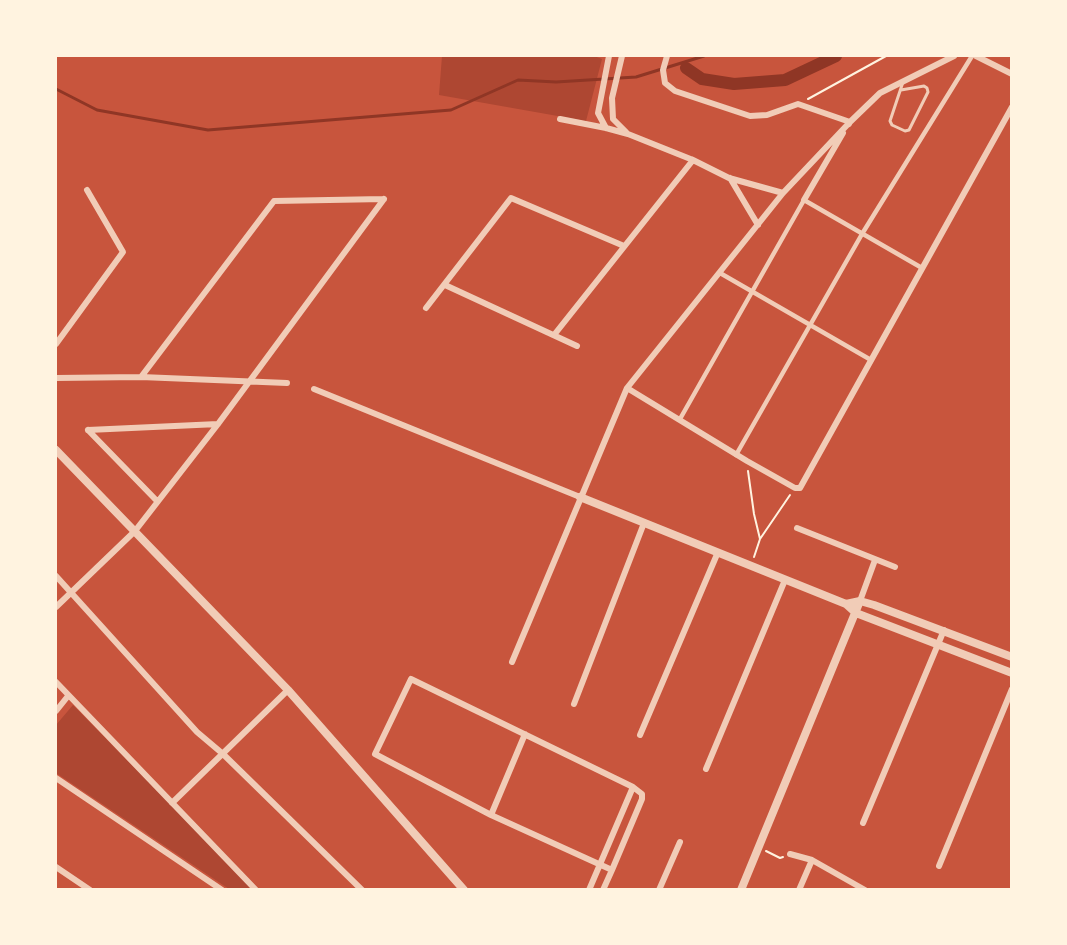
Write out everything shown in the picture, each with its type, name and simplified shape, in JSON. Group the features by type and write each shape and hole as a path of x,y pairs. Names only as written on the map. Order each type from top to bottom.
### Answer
{"street":[{"path":"606,128 598,112 609,56"},
{"path":"622,56 612,98 613,119 628,135"},
{"path":"512,662 627,388 783,193 850,122 880,93 954,56"},
{"path":"736,455 862,234 974,56 1011,74"},
{"path":"666,58 663,70 665,83 675,91 750,116 767,115 798,104 850,122"},
{"path":"603,80 616,81"},
{"path":"627,388 736,455 797,488 1011,107"},
{"path":"560,118 628,135 693,160 729,178 783,193"},
{"path":"680,419 850,122"},
{"path":"554,335 693,160"},
{"path":"729,178 758,225"},
{"path":"56,344 123,252 87,190"},
{"path":"426,308 511,198 624,246"},
{"path":"56,607 135,531 218,424 384,199 274,201 141,377"},
{"path":"804,200 922,268"},
{"path":"720,273 870,360"},
{"path":"445,285 577,346"},
{"path":"56,378 141,377 287,383"},
{"path":"314,389 846,604 856,613 1011,673"},
{"path":"157,501 88,430 218,424"},
{"path":"56,450 288,690 464,890"},
{"path":"574,704 644,523"},
{"path":"797,528 895,567"},
{"path":"640,735 718,552"},
{"path":"741,890 856,613 875,560"},
{"path":"56,576 197,732 362,890"},
{"path":"706,769 784,580"},
{"path":"846,604 860,601 944,630 1011,657"},
{"path":"863,823 944,630"},
{"path":"603,890 612,870 642,799 642,794 633,787 411,679 375,754 490,815 612,870"},
{"path":"56,682 256,890"},
{"path":"939,866 1011,689"},
{"path":"172,803 288,690"},
{"path":"56,711 69,696"},
{"path":"490,815 525,734"},
{"path":"56,778 222,890"},
{"path":"589,890 633,787"},
{"path":"659,890 680,842"},
{"path":"790,854 812,860 865,890"},
{"path":"799,890 812,860"},
{"path":"56,867 90,890"}],"lane":[{"path":"900,90 924,86 928,92 909,130 905,131 892,125 890,121 900,90 904,80"}],"path":[{"path":"798,104 886,56"},
{"path":"747,461 760,539"},
{"path":"751,566 760,539 797,488"},
{"path":"759,847 780,858 790,854"}],"shaded area":[{"path":"442,56 594,56 602,59 586,121 439,95"},
{"path":"73,705 253,889 229,889 56,773 56,725"}],"waterway":[{"path":"56,89 97,110 208,130 451,110 518,80 556,82 636,77 704,56"},
{"path":"686,68 702,79 734,84 785,80 836,56"}]}
